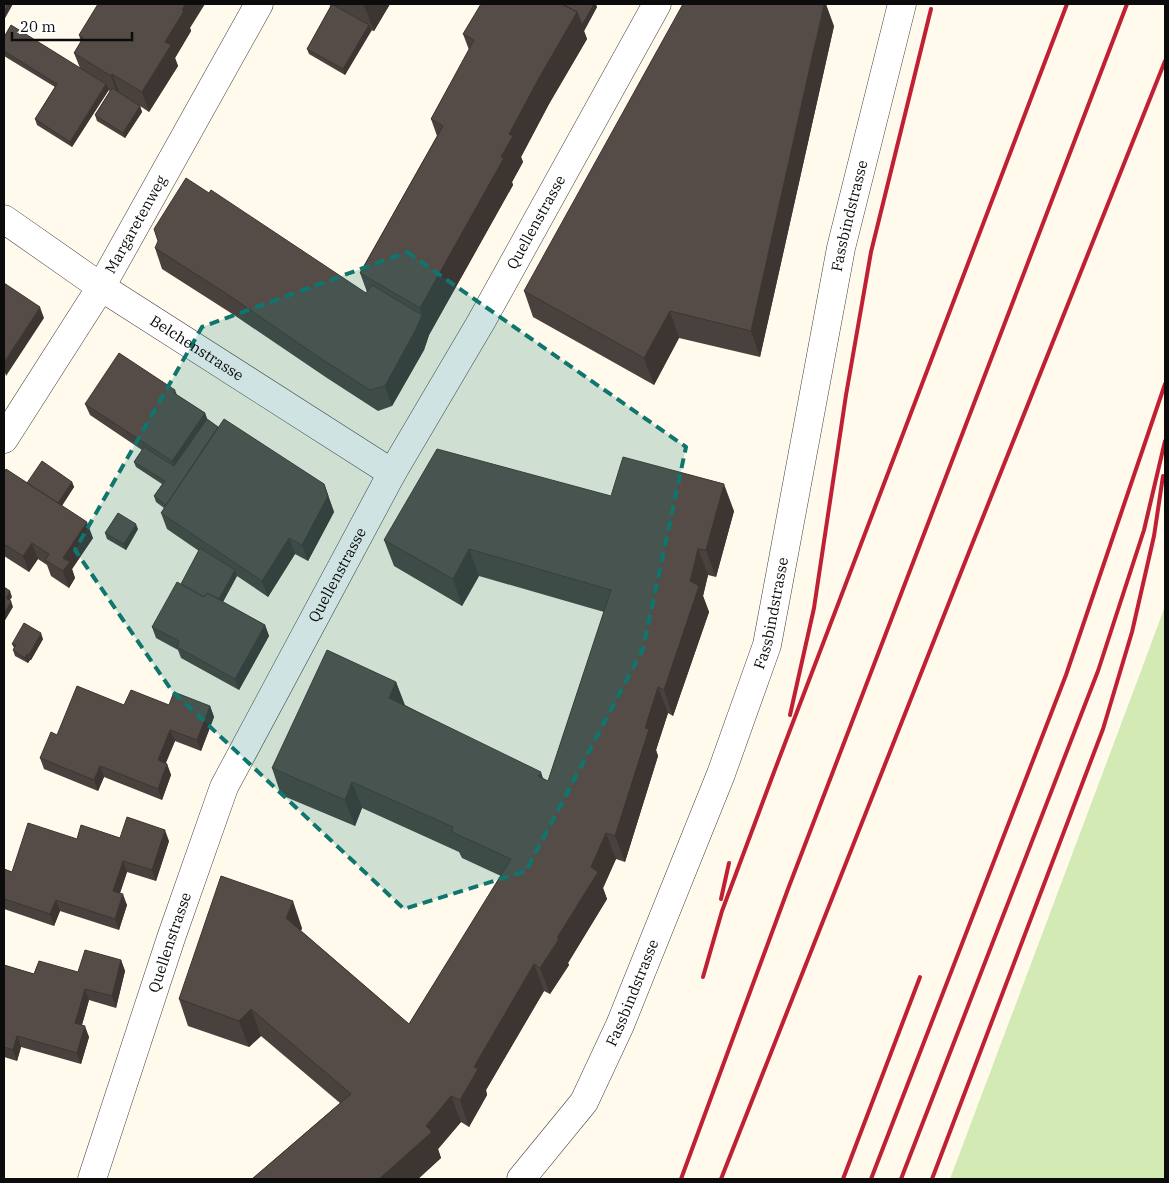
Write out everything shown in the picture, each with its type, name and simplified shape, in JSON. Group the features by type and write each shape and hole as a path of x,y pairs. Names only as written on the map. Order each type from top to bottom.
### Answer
{"street":[{"name":"Margaretenweg","path":"4,439 101,287 260,4"},
{"name":"Quellenstrasse","path":"92,1179 171,938 224,786 392,473 481,322 657,4"},
{"name":"Fassbindstrasse","path":"521,1179 584,1102 620,1025 721,774 767,645 841,248 902,4"},
{"name":"Belchenstrasse","path":"4,219 101,287 392,473"}],"highlighted area":[{"path":"407,252 686,447 643,649 526,871 404,909 172,691 75,550 202,327"}],"green space":[{"path":"1165,606 1165,1179 950,1179 1138,679"}],"building":[{"path":"98,4 185,4 182,10 184,11 165,42 171,45 142,92 112,74 111,76 74,53 83,38 79,35"},
{"path":"332,4 369,25 343,69 307,49"},
{"path":"481,4 562,4 577,12 509,134 513,136 501,157 504,158 420,308 360,273 443,126 431,119 474,40 463,34"},
{"path":"562,4 594,4 582,25 577,12"},
{"path":"683,4 824,4 751,331 670,311 644,358 524,291"},
{"path":"11,25 106,84 70,142 35,119 57,84 4,51 4,37"},
{"path":"112,88 140,106 123,133 95,115"},
{"path":"186,178 209,193 211,190 366,293 372,285 422,315 385,386 370,390 155,248 158,241 154,229"},
{"path":"4,283 40,307 4,362"},
{"path":"119,353 175,390 174,393 205,413 172,461 85,404"},
{"path":"207,419 218,427 166,505 154,496 165,481 134,462 144,447 174,466"},
{"path":"224,419 324,484 328,496 302,545 289,538 262,581 161,513"},
{"path":"437,449 611,496 623,457 724,484 706,550 698,549 690,581 699,586 664,690 658,687 645,728 649,729 615,836 606,833 591,867 598,872 540,968 534,964 474,1067 478,1069 460,1100 451,1096 426,1126 432,1132 379,1179 252,1179 351,1094 251,1009 239,1021 179,999 221,876 293,901 286,918 409,1024 511,859 452,832 453,827 352,782 345,800 272,768 327,650 396,682 389,698 541,772 538,776 548,781 611,590 469,549 453,579 384,540"},
{"path":"42,461 72,482 58,503 27,483"},
{"path":"6,469 87,522 63,558 70,562 63,571 45,560 49,554 32,543 23,556 4,544 4,473"},
{"path":"118,513 136,524 124,544 105,533"},
{"path":"200,548 235,570 219,599 207,593 204,597 181,584"},
{"path":"177,582 204,597 207,593 265,625 235,679 177,647 179,641 152,627"},
{"path":"4,587 10,591 6,598 11,601 4,613"},
{"path":"24,623 41,633 29,655 27,654 25,658 13,650 16,645 12,644"},
{"path":"77,686 124,705 131,690 169,705 174,692 210,706 197,740 170,730 158,760 167,764 158,789 100,766 94,780 40,758 51,732 57,735"},
{"path":"127,817 165,830 152,870 123,861 113,891 123,894 115,919 56,900 50,914 4,899 4,869 12,872 28,823 77,839 81,825 120,838"},
{"path":"85,950 121,960 112,996 85,989 75,1023 85,1026 77,1053 17,1036 13,1050 4,1047 4,965 34,974 39,961 78,972"}],"railway":[{"path":"703,977 722,911 1067,4"},
{"path":"681,1179 788,889 1127,4"},
{"path":"790,715 814,608 846,395 871,252 931,9"},
{"path":"721,1179 1165,61"},
{"path":"871,1179 1066,675 1165,384"},
{"path":"901,1179 1098,671 1144,530 1165,441"},
{"path":"932,1179 1103,729 1132,632 1154,536 1163,476"},
{"path":"721,899 729,863"},
{"path":"843,1179 920,977"}]}
